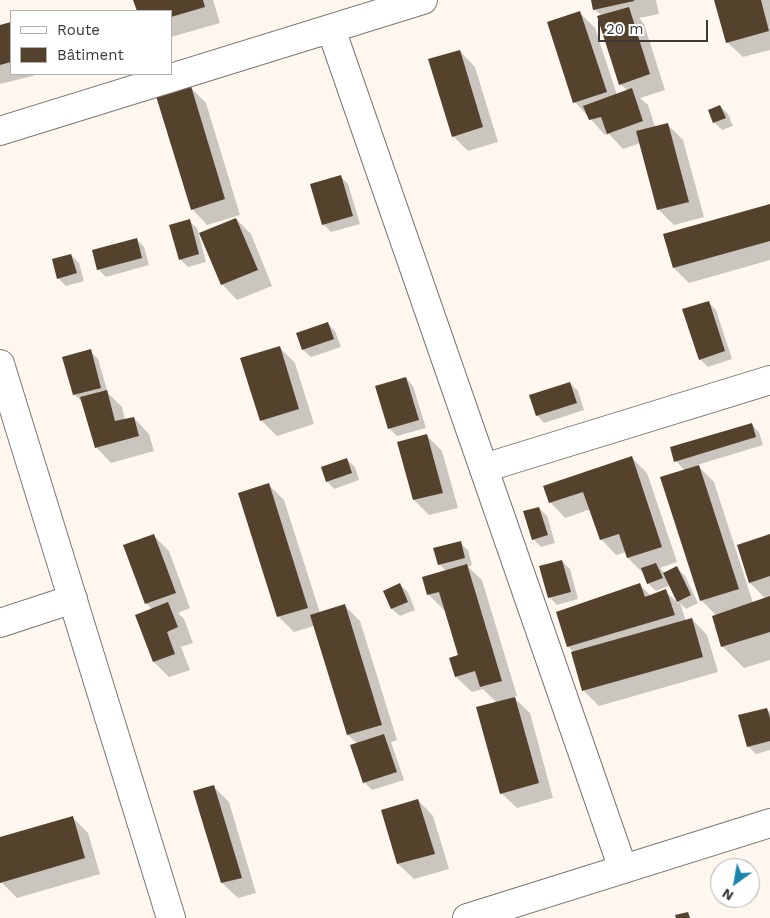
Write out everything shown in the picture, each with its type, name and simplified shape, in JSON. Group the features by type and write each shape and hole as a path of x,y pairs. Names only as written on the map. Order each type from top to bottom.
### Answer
{"street":[{"path":"0,131 423,0"},
{"path":"331,29 622,869"},
{"path":"0,364 172,918"},
{"path":"484,468 770,380"},
{"path":"0,623 73,600"},
{"path":"467,918 770,823"}],"building":[{"path":"133,0 203,0 205,7 172,17 172,10 137,10"},
{"path":"591,0 634,0 634,1 593,10"},
{"path":"714,0 761,0 769,31 726,43"},
{"path":"629,7 650,74 619,85 597,16"},
{"path":"580,11 607,92 573,103 547,22"},
{"path":"10,22 10,62 0,65 0,25"},
{"path":"460,50 483,127 452,137 428,59"},
{"path":"191,86 225,199 191,210 156,96"},
{"path":"632,88 643,121 607,134 601,117 589,120 583,106"},
{"path":"720,105 726,118 713,123 708,110"},
{"path":"668,123 689,202 657,210 636,131"},
{"path":"341,175 353,216 322,225 310,184"},
{"path":"770,204 770,241 673,268 663,234"},
{"path":"236,218 258,270 221,285 199,233"},
{"path":"190,219 199,254 179,260 169,225"},
{"path":"137,238 142,258 97,270 92,250"},
{"path":"71,254 77,273 57,279 52,259"},
{"path":"709,301 725,351 699,360 682,309"},
{"path":"328,322 334,339 302,350 296,333"},
{"path":"280,346 299,409 260,421 240,358"},
{"path":"91,349 101,388 73,395 62,357"},
{"path":"406,377 419,420 388,429 375,386"},
{"path":"570,382 577,403 536,416 529,395"},
{"path":"107,390 115,421 134,417 139,436 95,448 80,397"},
{"path":"752,423 756,437 674,462 670,447"},
{"path":"427,434 443,493 413,500 397,442"},
{"path":"632,456 662,547 627,558 619,534 600,540 583,492 549,503 543,486"},
{"path":"347,458 352,473 326,482 321,467"},
{"path":"699,465 739,589 700,601 660,477"},
{"path":"269,483 308,608 277,617 238,493"},
{"path":"539,507 548,535 532,540 523,511"},
{"path":"154,534 176,593 145,604 123,545"},
{"path":"770,534 770,576 749,583 737,545"},
{"path":"461,541 465,558 438,565 433,548"},
{"path":"562,560 571,592 548,598 539,566"},
{"path":"656,563 663,578 647,584 641,568"},
{"path":"467,564 502,681 480,687 475,671 455,677 449,658 458,655 439,592 427,595 422,577"},
{"path":"677,566 691,595 677,602 663,573"},
{"path":"400,583 408,602 391,609 383,591"},
{"path":"640,583 645,597 666,589 675,615 567,647 556,612"},
{"path":"770,596 770,632 721,647 712,616"},
{"path":"168,602 178,627 167,632 175,654 153,662 135,615"},
{"path":"345,604 382,725 347,735 310,615"},
{"path":"692,618 703,657 582,691 571,652"},
{"path":"515,697 539,783 500,794 476,707"},
{"path":"767,708 770,718 770,741 747,747 738,715"},
{"path":"384,734 397,772 363,783 350,745"},
{"path":"214,785 242,878 221,883 193,791"},
{"path":"418,799 435,854 397,864 381,810"},
{"path":"73,816 85,858 0,883 0,837"},
{"path":"688,912 690,918 676,918 675,915"}]}
